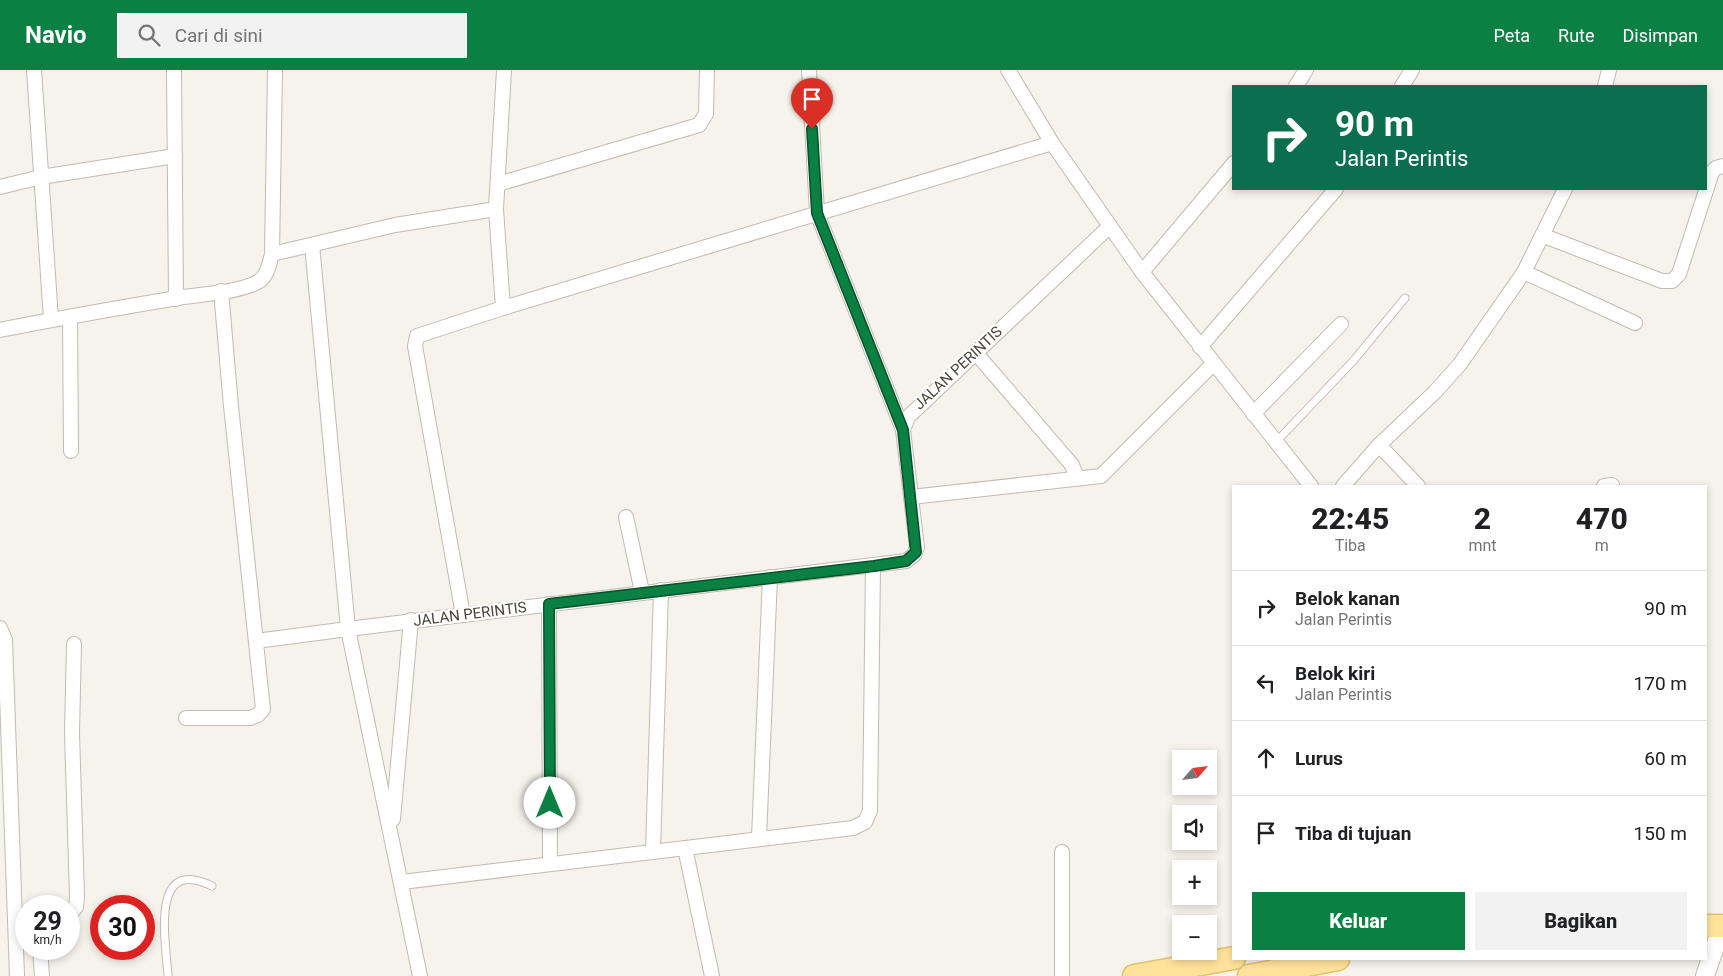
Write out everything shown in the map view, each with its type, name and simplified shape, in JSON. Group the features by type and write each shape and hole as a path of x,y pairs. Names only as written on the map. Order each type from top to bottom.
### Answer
{"main road":[{"path":"1134,976 1232,958"},
{"path":"1257,975 1335,965"}],"street":[{"path":"34,70 51,319"},
{"path":"174,70 176,299"},
{"path":"0,330 51,319 221,291 256,283 266,274 272,254 275,70"},
{"path":"503,308 496,208 504,70"},
{"path":"498,184 699,125 706,114 707,70"},
{"path":"809,70 817,213 903,430"},
{"path":"1008,70 1052,143 1142,272 1310,485"},
{"path":"1297,85 1306,70"},
{"path":"1403,85 1412,70"},
{"path":"1605,85 1609,70"},
{"path":"463,615 415,346 417,336 503,308 1052,143"},
{"path":"0,187 41,177 175,156"},
{"path":"1142,272 1232,165"},
{"path":"1707,187 1712,172 1716,168 1723,166"},
{"path":"1200,347 1335,190"},
{"path":"1344,485 1378,445 1435,392 1460,364 1524,272 1544,236 1565,190"},
{"path":"1544,236 1662,281 1672,281 1679,274 1706,190"},
{"path":"272,254 395,225 496,208"},
{"name":"JALAN PERINTIS","path":"256,641 411,620 906,561 916,552 903,430 905,423 913,410 1110,226"},
{"path":"312,245 348,629 420,976"},
{"path":"1524,272 1635,323"},
{"path":"186,718 250,718 258,716 262,709 263,701 230,406 221,291"},
{"path":"70,316 71,451"},
{"path":"1253,414 1341,324"},
{"path":"975,352 1072,465 1077,478"},
{"path":"911,497 1077,478 1093,479 1104,474 1213,364"},
{"path":"1378,445 1417,485"},
{"path":"626,517 642,592"},
{"path":"402,882 854,828 862,825 869,815 874,566"},
{"path":"759,838 770,577"},
{"path":"653,852 661,590"},
{"path":"549,604 550,863"},
{"path":"391,833 411,620"},
{"path":"0,628 4,640 17,976"},
{"path":"74,644 72,733 77,895"},
{"path":"685,848 712,976"},
{"path":"1062,852 1062,976"},
{"path":"1705,976 1716,920"},
{"path":"41,960 42,976"}],"lane":[{"path":"1276,442 1354,360 1405,298"},
{"path":"168,976 163,911 170,891 178,882 187,878 212,886"}],"route":[{"path":"550,803 549,604 874,566 906,561 916,552 917,547 903,430 817,213 812,129"}]}
